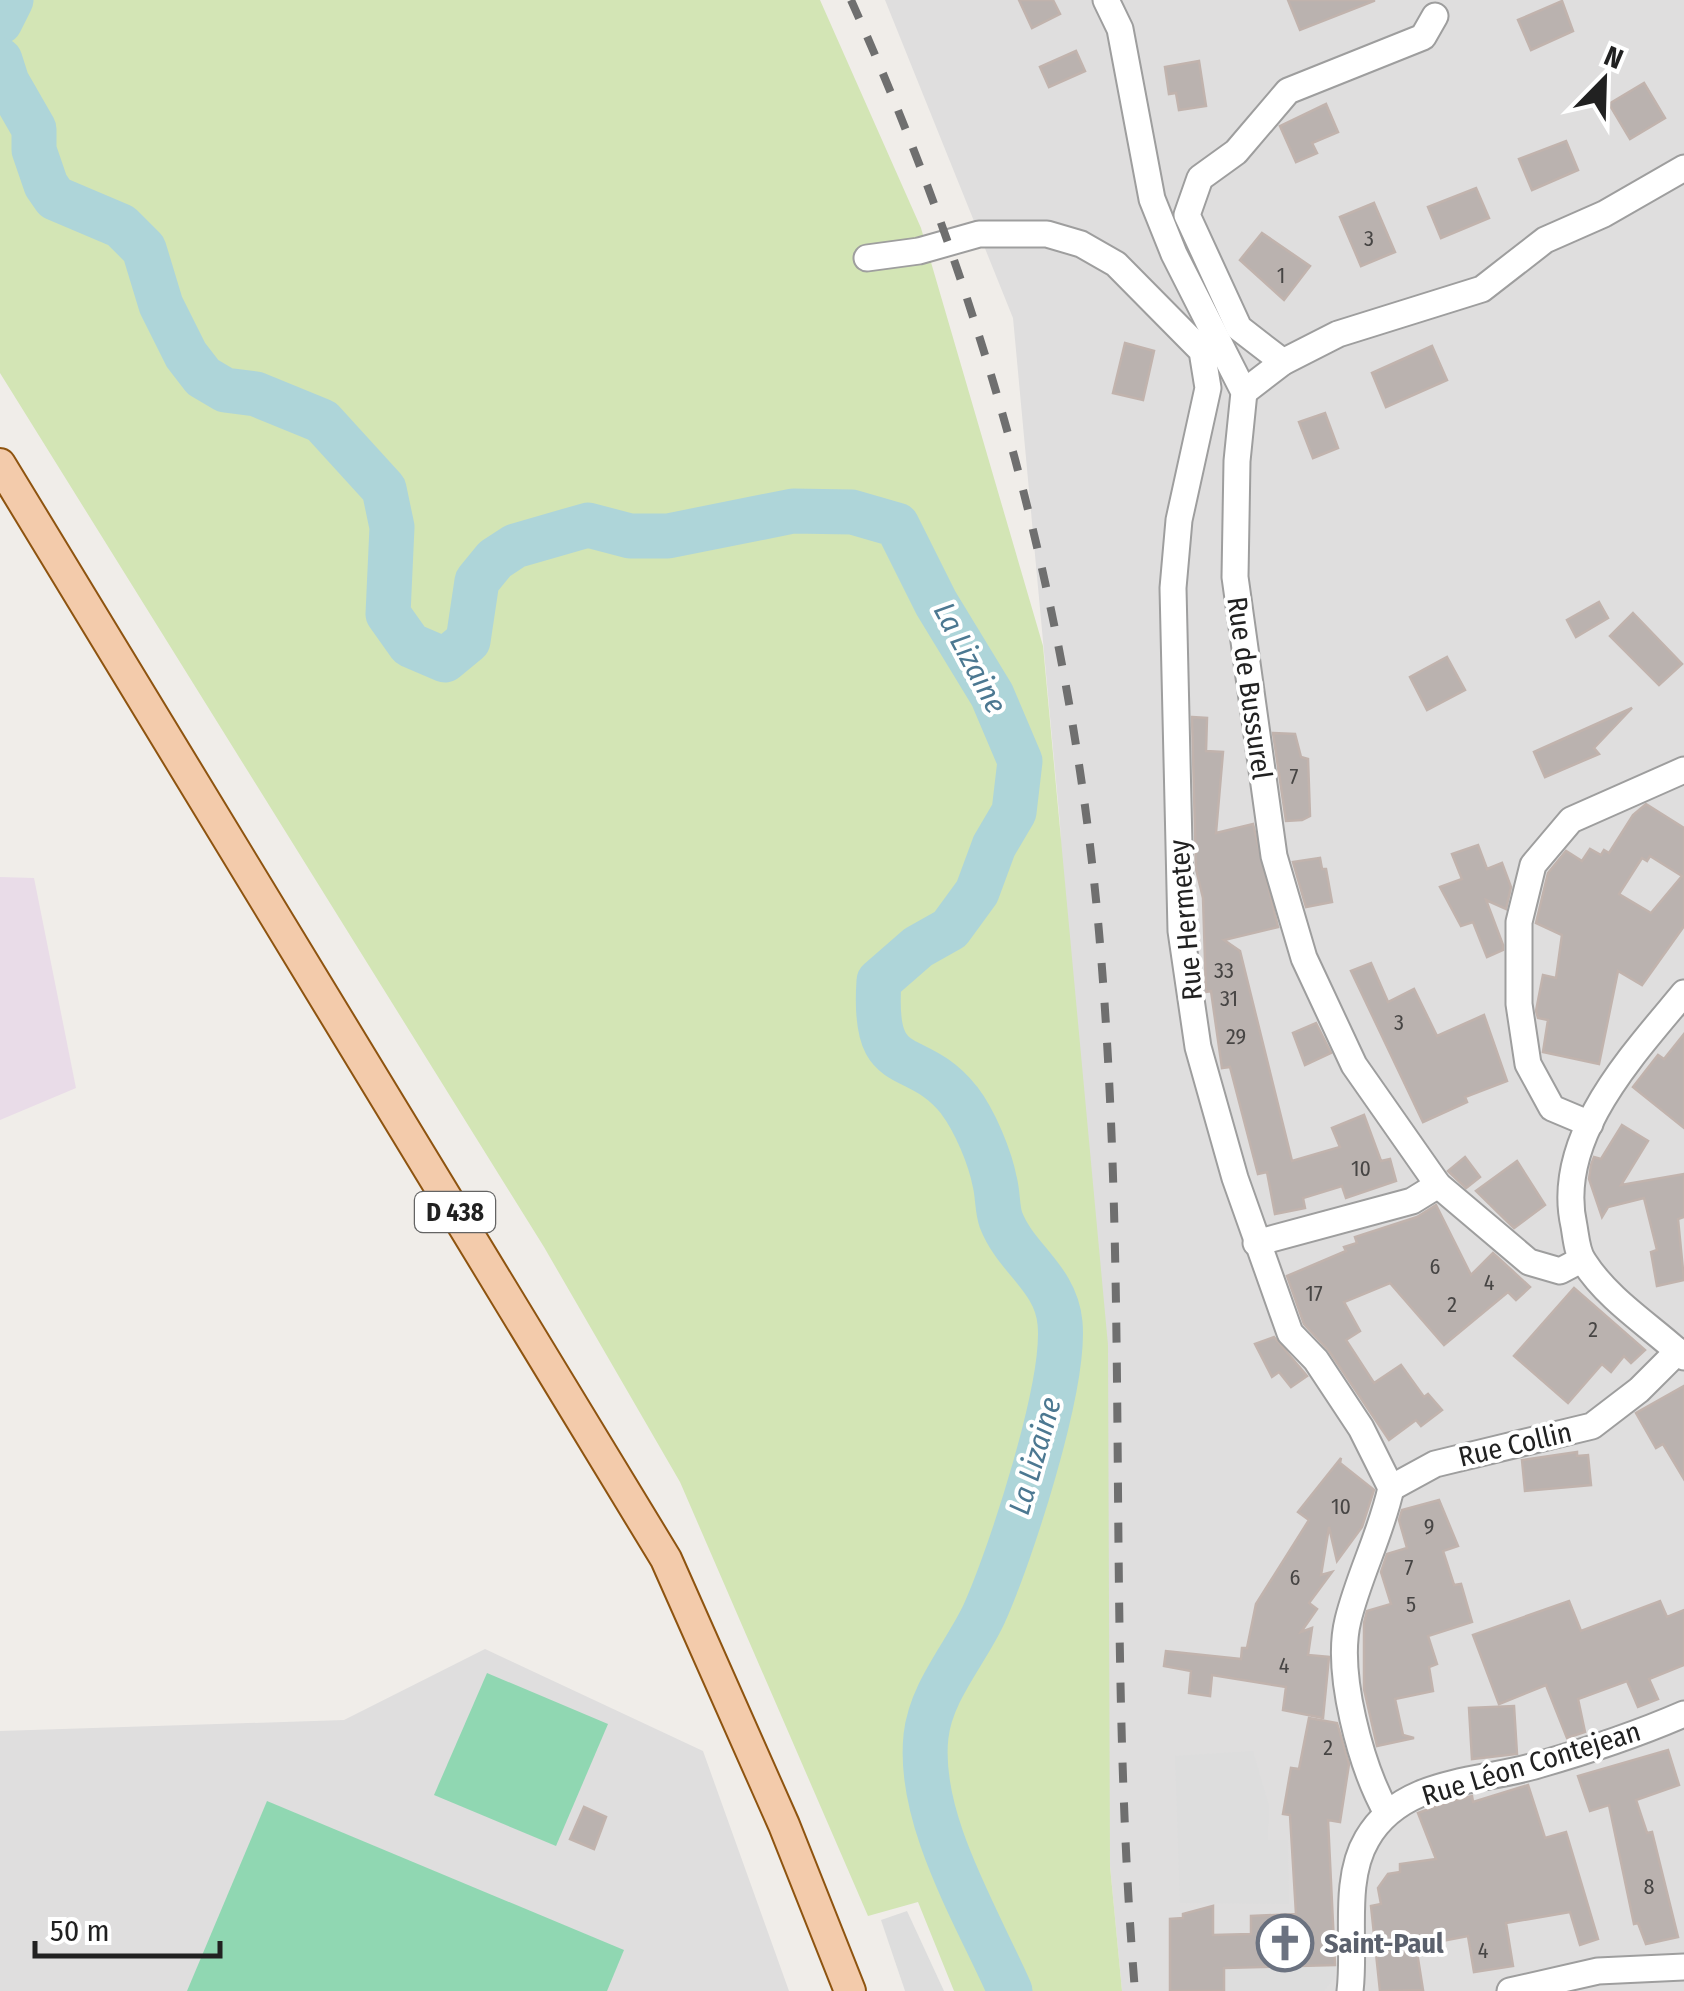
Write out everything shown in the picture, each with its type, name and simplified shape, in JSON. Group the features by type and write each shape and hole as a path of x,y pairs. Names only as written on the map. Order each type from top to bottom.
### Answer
{"main road":[{"name":"D 438","path":"0,464 666,1559 784,1825 850,1991"}],"street":[{"path":"1106,0 1120,29 1152,199 1244,392 1283,362 1338,334 1482,288 1544,240 1604,214 1684,168"},
{"path":"1283,362 1239,328 1187,215 1200,178 1236,152 1288,91 1424,38 1435,16"},
{"name":"Rue Hermetey","path":"868,258 919,251 979,234 1047,234 1081,244 1116,264 1202,351 1208,388 1179,520 1174,588 1174,791 1181,931 1198,1047 1256,1242 1290,1333 1316,1360 1361,1428 1391,1488"},
{"name":"Rue de Bussurel","path":"1244,392 1237,461 1235,577 1274,856 1304,958 1354,1066 1438,1185 1529,1262 1560,1271 1582,1260"},
{"path":"1590,1124 1552,1108 1528,1064 1519,1004 1519,922 1533,865 1571,820 1684,770"},
{"path":"1681,1354 1620,1304 1582,1260 1568,1198 1574,1162 1590,1124 1619,1074 1684,993"},
{"path":"1256,1242 1412,1201 1438,1185"},
{"name":"Rue Collin","path":"1391,1488 1435,1464 1592,1426 1681,1354"},
{"path":"1387,1812 1360,1754 1344,1660 1348,1621 1391,1488"},
{"name":"Rue Léon Contejean","path":"1350,1991 1355,1876 1366,1840 1387,1812 1414,1796 1456,1782 1535,1766 1684,1714"},
{"path":"1510,1991 1598,1972 1684,1967"}],"shaded area":[{"path":"885,0 1684,0 1684,1991 1122,1991 1110,1866 1060,824 1013,318"},
{"path":"0,877 34,878 76,1088 0,1120"},
{"path":"485,1649 703,1751 789,1991 0,1991 0,1731 344,1720"},
{"path":"1253,1751 1269,1806 1268,1840 1288,1840 1289,1904 1180,1903 1175,1756"},
{"path":"907,1911 944,1991 905,1991 881,1920"},
{"path":"1335,1965 1335,1977 1324,1991 1224,1991 1224,1970"}],"green space":[{"path":"0,0 820,0 921,228 1043,646 1108,1345 1110,1866 1122,1991 954,1991 918,1902 868,1916 680,1482 544,1247 0,373"},
{"path":"487,1673 608,1724 556,1846 434,1795"},
{"path":"267,1801 624,1950 607,1991 187,1991"}],"building":[{"path":"1019,0 1053,0 1060,14 1032,28"},
{"path":"1288,0 1374,0 1374,1 1300,30"},
{"path":"1562,1 1573,31 1531,50 1518,20"},
{"path":"1076,51 1085,71 1049,87 1040,67"},
{"path":"1199,61 1206,106 1179,110 1176,93 1169,94 1165,67"},
{"path":"1644,83 1665,118 1630,139 1609,104"},
{"path":"1326,104 1338,132 1312,143 1317,153 1296,162 1280,126"},
{"path":"1566,141 1578,170 1532,190 1519,159"},
{"path":"1476,188 1489,218 1441,238 1428,207"},
{"path":"1374,203 1395,252 1361,266 1340,217"},
{"path":"1262,233 1310,266 1284,300 1240,260"},
{"path":"1125,343 1154,351 1143,400 1113,393"},
{"path":"1432,346 1447,380 1386,407 1372,373"},
{"path":"1325,413 1338,448 1313,458 1299,422"},
{"path":"1599,602 1608,618 1576,637 1567,620"},
{"path":"1633,613 1682,664 1659,685 1610,636"},
{"path":"1447,657 1465,690 1427,710 1410,677"},
{"path":"1632,708 1594,748 1599,754 1545,777 1534,752"},
{"path":"1192,717 1207,718 1206,751 1223,752 1216,833 1253,824 1278,927 1224,940 1240,951 1292,1161 1340,1147 1332,1128 1364,1115 1381,1161 1390,1159 1396,1181 1346,1198 1342,1186 1303,1198 1305,1208 1275,1214 1267,1172 1258,1174 1230,1067 1222,1068 1211,991 1206,992 1203,898 1196,869"},
{"path":"1273,733 1295,734 1301,757 1308,759 1310,816 1302,820 1286,821"},
{"path":"1646,804 1684,828 1684,926 1642,985 1618,971 1599,1064 1543,1052 1548,1020 1538,1018 1536,1011 1543,975 1556,978 1562,935 1536,923 1548,873 1566,851 1582,861 1590,849 1601,855 1604,850 1609,853 1633,815","holes":["1650,856 1682,876 1651,913 1619,894 1642,858 1647,861"]},
{"path":"1478,845 1487,869 1502,863 1511,887 1506,909 1486,900 1503,945 1503,950 1487,957 1473,922 1461,926 1440,887 1462,879 1452,854"},
{"path":"1320,858 1332,902 1306,907 1293,862"},
{"path":"1371,963 1388,1002 1414,989 1437,1036 1484,1015 1507,1081 1465,1097 1467,1102 1423,1122 1351,971"},
{"path":"1316,1023 1331,1053 1305,1065 1293,1033"},
{"path":"1684,1034 1684,1128 1633,1087 1658,1055 1664,1059"},
{"path":"1622,1125 1648,1141 1621,1185 1684,1174 1684,1217 1678,1219 1684,1280 1657,1286 1651,1252 1657,1250 1644,1198 1608,1207 1602,1217 1589,1179 1591,1165 1594,1157 1601,1159"},
{"path":"1465,1157 1480,1177 1466,1188 1448,1171"},
{"path":"1517,1161 1545,1205 1514,1228 1476,1191"},
{"path":"1436,1205 1471,1275 1493,1253 1530,1287 1516,1300 1508,1292 1444,1345 1390,1283 1344,1302 1360,1331 1346,1340 1374,1383 1401,1365 1424,1397 1428,1394 1442,1410 1421,1426 1416,1420 1389,1440 1329,1351 1304,1324 1287,1276 1346,1251 1344,1247 1357,1243 1355,1237 1417,1217"},
{"path":"1574,1288 1645,1350 1631,1363 1624,1356 1611,1372 1602,1364 1568,1403 1514,1356"},
{"path":"1274,1337 1307,1376 1291,1387 1279,1372 1272,1377 1255,1344"},
{"path":"1684,1386 1684,1479 1663,1444 1656,1448 1636,1413"},
{"path":"1577,1452 1577,1456 1588,1455 1591,1485 1525,1491 1522,1460"},
{"path":"1341,1458 1340,1463 1374,1490 1362,1527 1337,1561 1329,1527 1321,1575 1332,1572 1309,1603 1317,1609 1301,1632 1312,1628 1308,1655 1329,1657 1323,1718 1283,1710 1286,1687 1212,1675 1210,1696 1189,1693 1191,1671 1164,1666 1166,1651 1241,1659 1256,1604 1309,1520 1298,1512"},
{"path":"1439,1500 1458,1546 1443,1551 1454,1585 1461,1584 1472,1622 1428,1636 1437,1664 1429,1667 1433,1691 1395,1699 1403,1735 1414,1738 1377,1746 1364,1689 1367,1611 1391,1604 1381,1572 1387,1554 1407,1548 1399,1520 1402,1510"},
{"path":"1569,1601 1581,1631 1660,1601 1667,1617 1684,1610 1684,1665 1649,1679 1658,1699 1638,1707 1627,1681 1578,1699 1585,1732 1567,1738 1546,1685 1499,1704 1473,1635"},
{"path":"1514,1706 1517,1754 1472,1759 1469,1708"},
{"path":"1309,1718 1337,1723 1349,1764 1340,1822 1328,1820 1335,1965 1224,1968 1224,1991 1170,1991 1170,1919 1213,1906 1213,1935 1251,1934 1251,1916 1296,1914 1290,1815 1283,1814 1291,1768 1299,1769"},
{"path":"1668,1750 1679,1785 1636,1800 1647,1833 1652,1832 1678,1937 1646,1944 1638,1923 1634,1924 1609,1805 1590,1811 1578,1776"},
{"path":"1528,1785 1545,1838 1566,1832 1598,1939 1580,1945 1570,1912 1506,1923 1513,1966 1474,1972 1468,1936 1416,1946 1423,1990 1380,1991 1371,1906 1381,1904 1378,1888 1388,1874 1400,1872 1400,1864 1436,1859 1418,1813 1448,1802 1472,1796 1473,1802"},
{"path":"584,1807 606,1817 594,1849 570,1839"}],"waterway":[{"name":"La Lizaine","path":"0,22 11,0"},
{"name":"La Lizaine","path":"0,60 7,82 34,129 34,150 46,185 55,198 121,226 144,249 161,305 186,355 203,377 225,390 256,394 322,421 384,489 392,527 388,614 410,645 445,660 468,641 477,581 495,559 515,546 588,525 630,536 668,536 793,511 852,512 897,525 936,603 992,695 1020,761 1014,812 994,846 977,892 950,929 918,947 879,981 879,1013 889,1049 942,1083 971,1118 990,1162 1001,1220 1051,1293 1060,1323 1060,1351 1046,1426 1021,1512 984,1614 942,1688 926,1736 926,1768 940,1833 1010,1991"}],"railway":[{"path":"851,0 941,224 1014,456 1043,573 1086,812 1099,932 1114,1196 1122,1727 1135,1991"}],"place":[{"name":"Saint-Paul","path":"1285,1943"}]}
